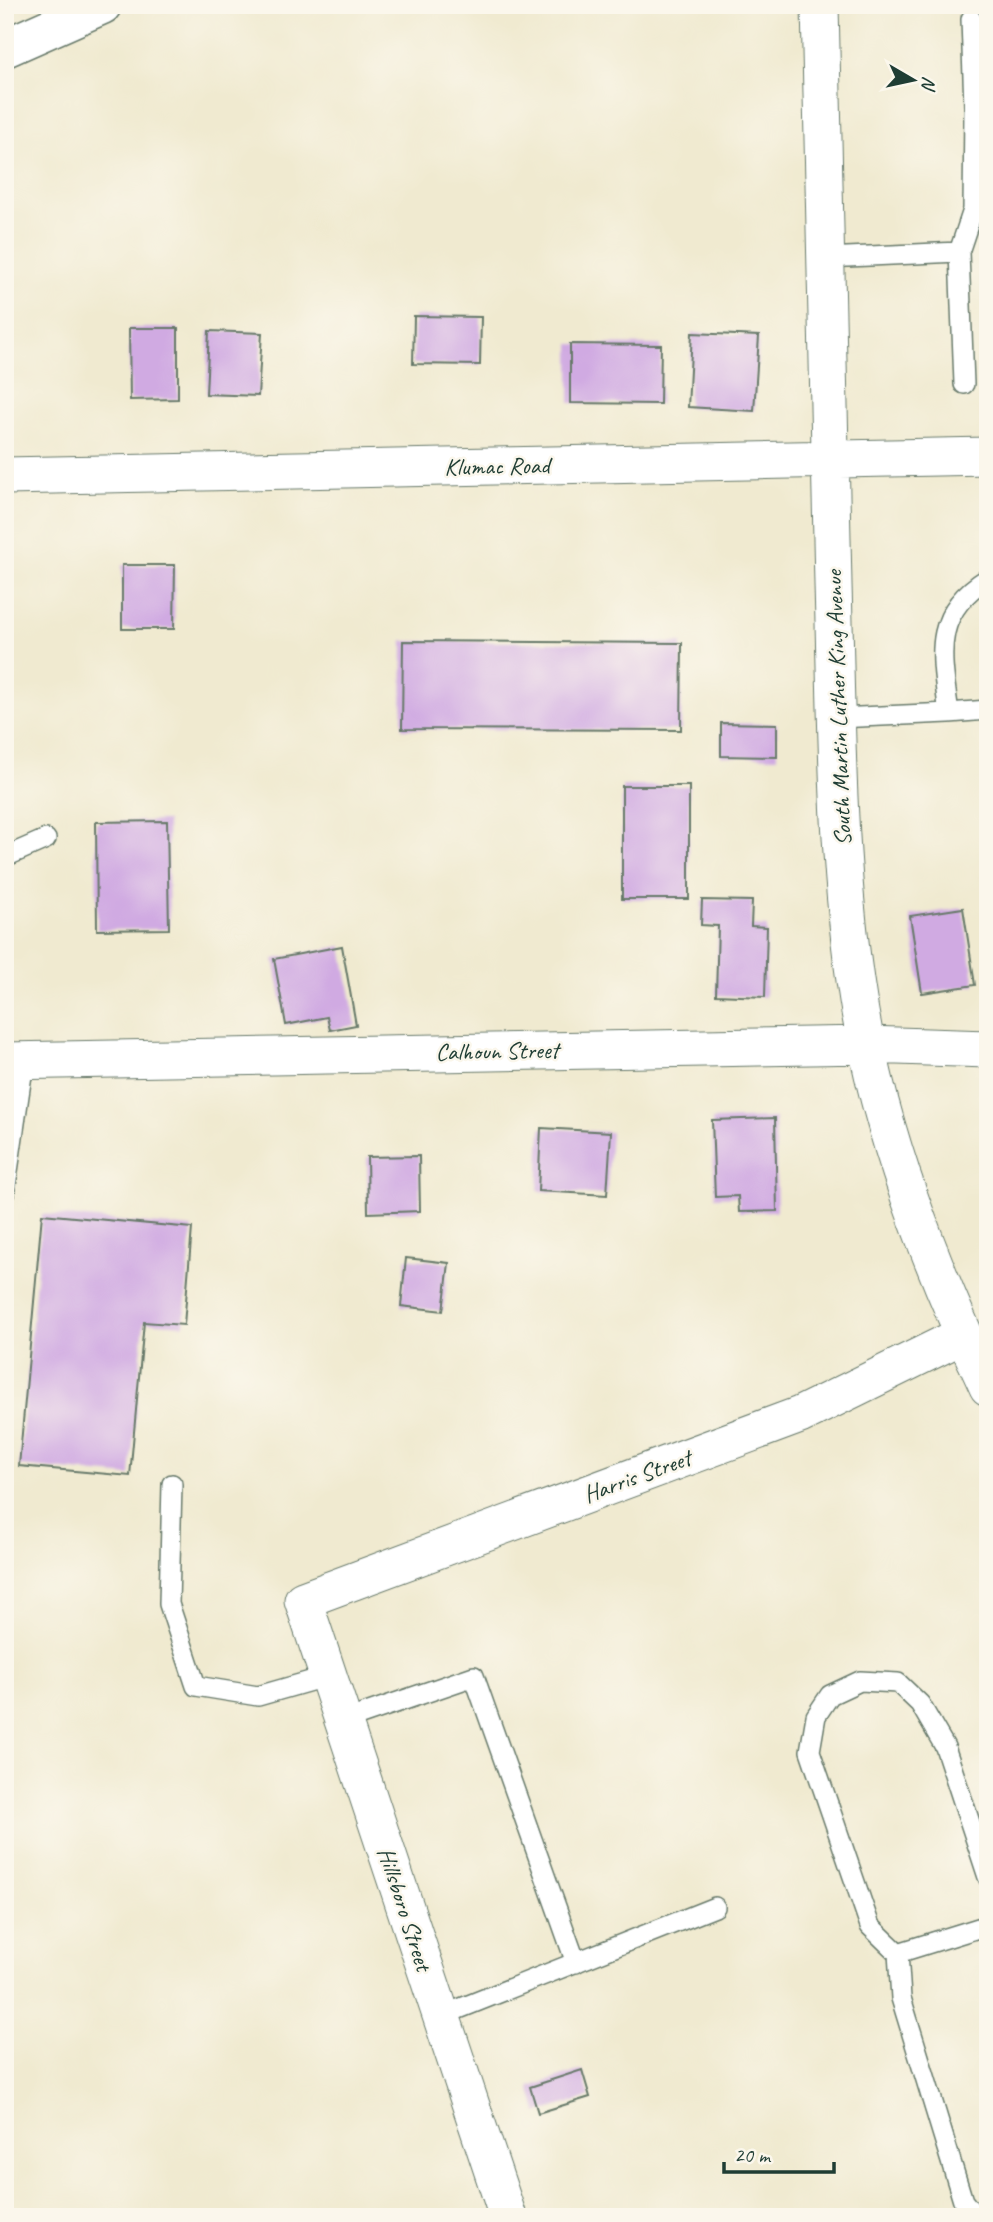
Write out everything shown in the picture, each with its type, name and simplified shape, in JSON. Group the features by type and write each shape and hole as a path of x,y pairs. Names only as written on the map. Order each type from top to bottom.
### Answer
{"street":[{"path":"5,48 102,5"},
{"name":"South Martin Luther King Avenue","path":"820,5 837,718 849,922 867,1045 913,1206 963,1335 988,1387"},
{"name":"Klumac Road","path":"5,476 988,456"},
{"name":"Calhoun Street","path":"15,1061 867,1045 988,1049"},
{"name":"Harris Street","path":"303,1600 800,1415 963,1335"},
{"name":"Hillsboro Street","path":"303,1600 508,2217"}],"lane":[{"path":"964,384 959,252 980,210 981,107 971,19"},
{"path":"825,258 959,252"},
{"path":"949,713 942,656 950,612 964,595 988,579"},
{"path":"837,718 988,710"},
{"path":"5,857 46,839"},
{"path":"5,1192 15,1061"},
{"path":"172,1484 169,1604 196,1686 258,1696 328,1676"},
{"path":"343,1721 474,1676 576,1963"},
{"path":"976,2217 963,2201 901,1998 898,1953 870,1926 810,1751 816,1716 830,1695 860,1681 898,1684 920,1704 945,1746 988,1877"},
{"path":"441,2016 715,1907"},
{"path":"898,1953 988,1925"}],"building":[{"path":"414,316 481,317 480,365 413,364"},
{"path":"129,328 178,328 178,399 130,400"},
{"path":"209,331 262,333 258,396 206,394"},
{"path":"692,333 759,336 754,411 688,407"},
{"path":"570,344 661,345 660,404 570,403"},
{"path":"122,565 175,565 174,629 122,629"},
{"path":"403,641 682,643 681,730 402,729"},
{"path":"721,723 777,724 777,757 721,756"},
{"path":"622,786 689,786 689,899 622,899"},
{"path":"167,821 169,929 97,930 96,822"},
{"path":"702,900 752,901 751,926 767,927 765,997 716,995 718,926 701,925"},
{"path":"963,908 975,985 922,993 910,916"},
{"path":"342,946 356,1025 330,1030 327,1017 286,1025 274,959"},
{"path":"775,1118 777,1211 739,1212 738,1196 715,1197 712,1120"},
{"path":"541,1128 611,1132 607,1195 538,1191"},
{"path":"419,1156 420,1211 368,1213 367,1157"},
{"path":"42,1214 192,1228 184,1325 144,1322 130,1476 19,1466"},
{"path":"406,1258 449,1263 443,1311 401,1306"},
{"path":"582,2070 590,2097 538,2113 530,2087"}]}
